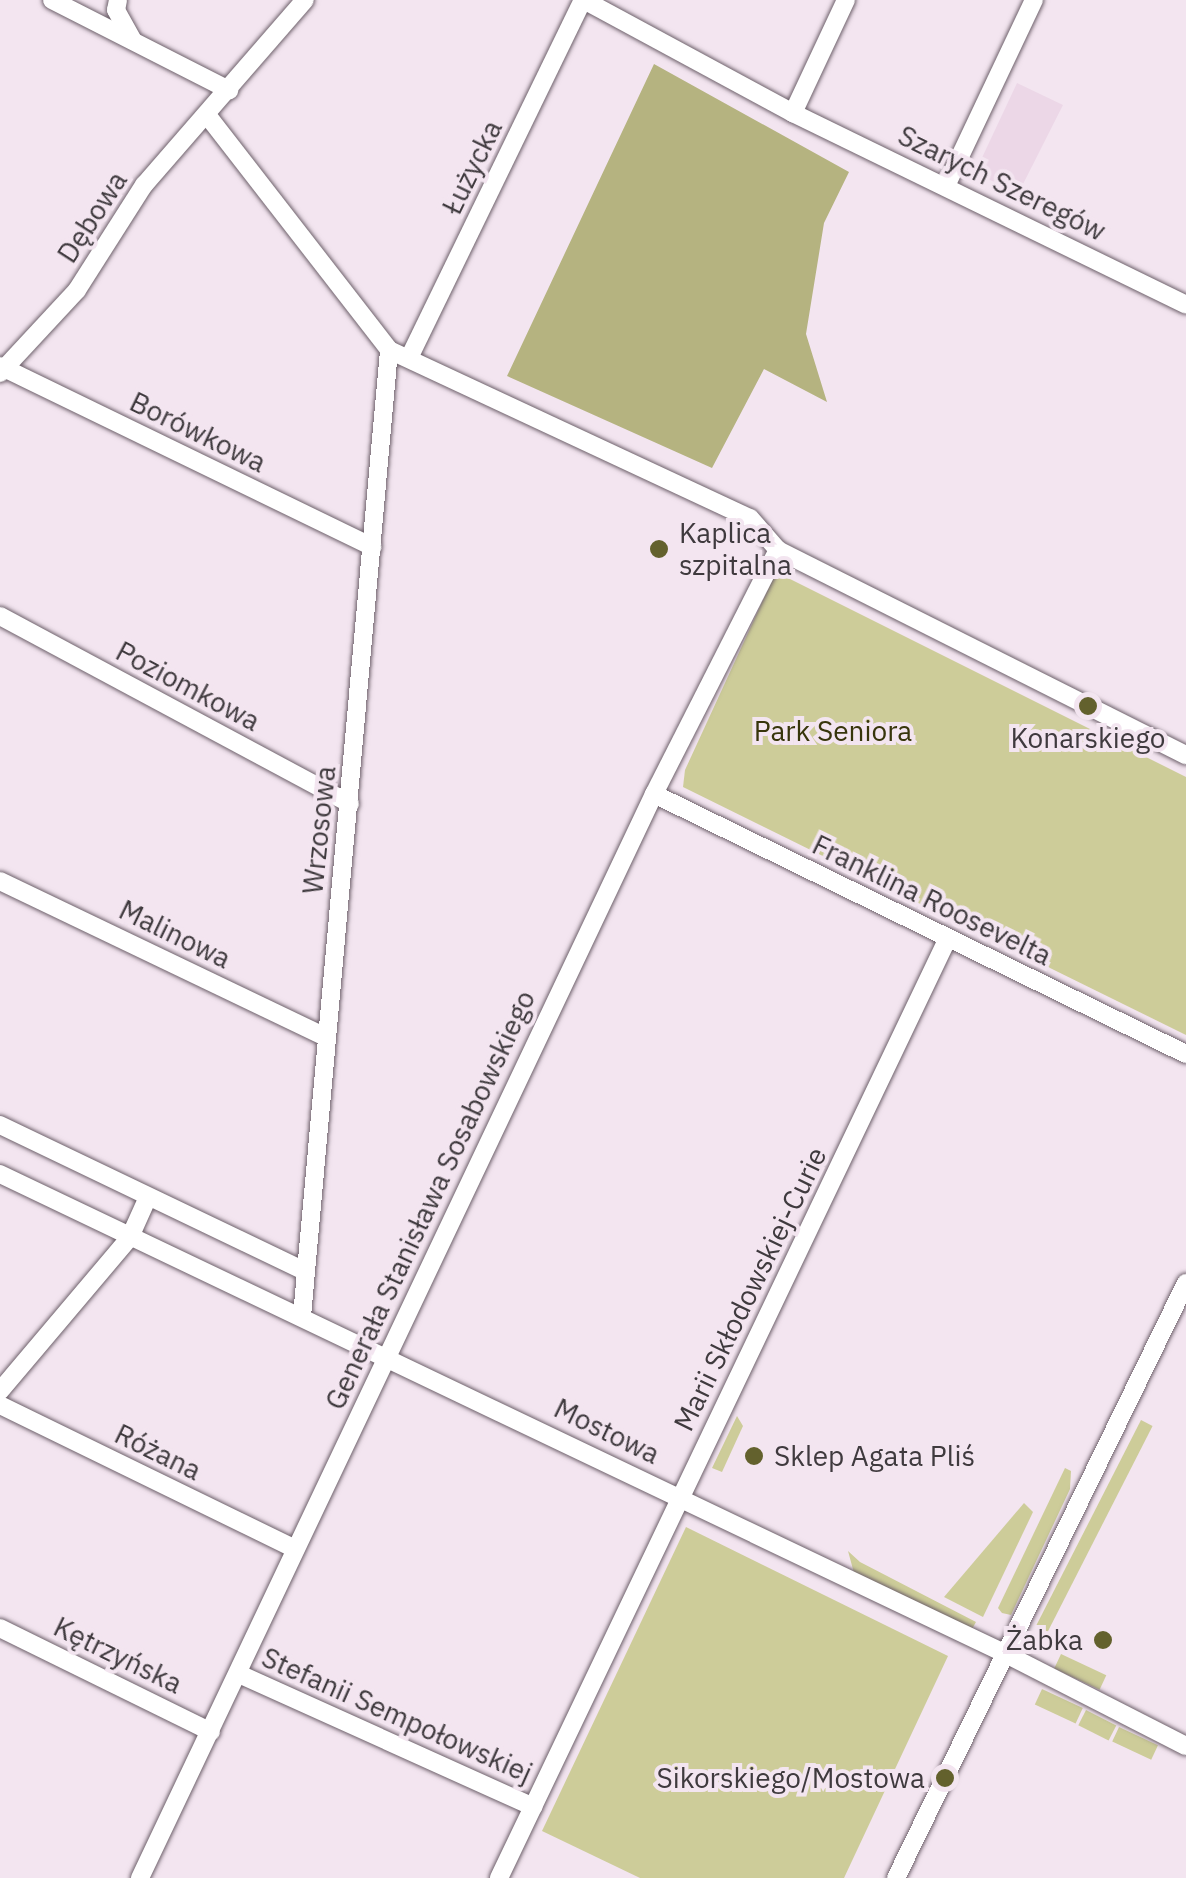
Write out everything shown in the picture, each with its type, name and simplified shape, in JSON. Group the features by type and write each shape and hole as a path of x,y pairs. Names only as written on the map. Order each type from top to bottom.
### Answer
{"street":[{"path":"52,0 229,90"},
{"path":"118,0 116,10 134,41"},
{"name":"Dębowa","path":"1,369 77,290 144,185 305,0"},
{"name":"Szarych Szeregów","path":"583,0 793,113 1186,305"},
{"name":"Łużycka","path":"410,358 583,0"},
{"path":"793,113 846,0"},
{"path":"946,186 1034,0"},
{"path":"207,115 388,350 750,518 778,550 1186,755"},
{"name":"Wrzosowa","path":"302,1316 388,350"},
{"name":"Borówkowa","path":"1,369 372,547"},
{"name":"Generała Stanisława Sosabowskiego","path":"140,1878 239,1674 293,1548 654,794 778,550"},
{"name":"Poziomkowa","path":"0,616 350,804"},
{"name":"Franklina Roosevelta","path":"654,794 1186,1054"},
{"name":"Malinowa","path":"0,881 326,1037"},
{"name":"Marii Skłodowskiej-Curie","path":"499,1878 947,940"},
{"path":"0,1126 305,1272"},
{"name":"Mostowa","path":"0,1174 1006,1654 1186,1746"},
{"path":"0,1391 130,1236 148,1196"},
{"path":"896,1878 1186,1283"},
{"name":"Różana","path":"0,1405 293,1548"},
{"name":"Kętrzyńska","path":"0,1628 211,1732"},
{"name":"Stefanii Sempołowskiej","path":"239,1674 533,1806"}],"shaded area":[{"path":"654,64 849,172 824,223 806,334 827,402 764,369 712,468 507,376"},
{"path":"1017,83 1063,105 1018,194 984,177 980,162"}],"green space":[{"name":"Park Seniora","path":"776,572 1186,777 1186,1035 683,787 685,770"},
{"path":"737,1416 743,1426 722,1472 712,1468"},
{"path":"1141,1420 1153,1426 1048,1632 1036,1626"},
{"path":"1065,1468 1071,1471 1070,1489 1011,1615 1002,1613 998,1608"},
{"path":"1024,1503 1033,1512 983,1617 944,1597"},
{"path":"686,1527 948,1656 844,1878 640,1878 542,1831"},
{"path":"848,1551 860,1562 976,1622 972,1629 854,1573"},
{"path":"1061,1654 1106,1675 1100,1690 1054,1669"},
{"path":"1042,1689 1083,1708 1076,1723 1035,1704"},
{"path":"1086,1710 1116,1725 1109,1741 1078,1725"},
{"path":"1119,1727 1158,1745 1151,1760 1112,1742"}],"place":[{"name":"Kaplica szpitalna","path":"659,549"},
{"name":"Konarskiego","path":"1088,706"},
{"name":"Sklep Agata Pliś","path":"754,1456"},
{"name":"Żabka","path":"1103,1640"},
{"name":"Sikorskiego/Mostowa","path":"945,1778"}]}
